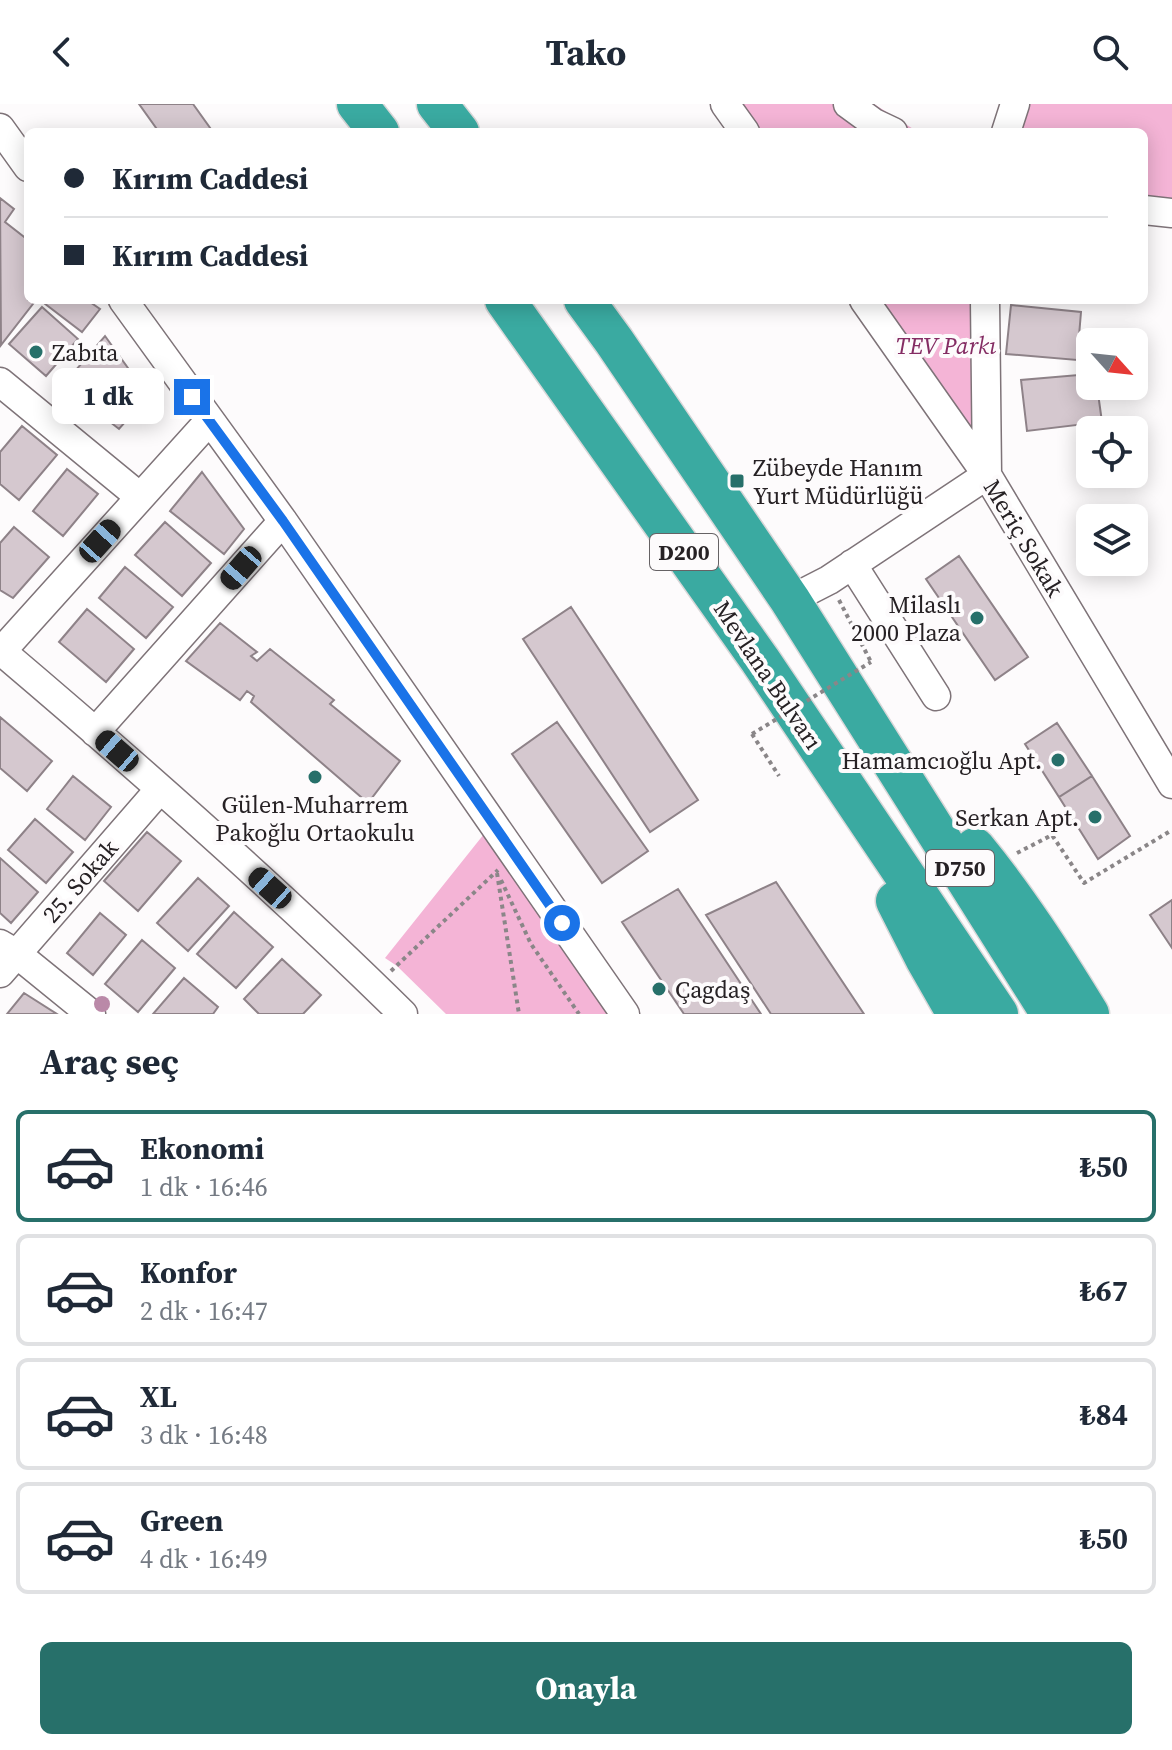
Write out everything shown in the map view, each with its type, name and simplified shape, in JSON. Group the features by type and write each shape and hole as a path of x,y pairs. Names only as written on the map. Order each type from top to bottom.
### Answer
{"highway":[{"path":"357,104 376,128"},
{"path":"437,104 456,128"},
{"name":"Mevlana Bulvarı","path":"508,304 760,660 998,1014"},
{"name":"D200","path":"587,304 790,600 869,723 990,867 1089,1014"},
{"name":"D750","path":"869,723 1051,1014"},
{"path":"858,809 902,915 957,1014"}],"street":[{"path":"725,104 742,128"},
{"path":"848,104 885,128"},
{"path":"1007,128 1015,104"},
{"path":"0,128 24,161"},
{"path":"1148,210 1172,213"},
{"path":"126,304 283,521 505,863 625,1014"},
{"name":"Meriç Sokak","path":"867,304 987,475 1172,784"},
{"path":"790,600 829,580 987,475 985,304"},
{"path":"0,382 140,497"},
{"path":"209,421 0,652 293,908 403,1014"},
{"path":"95,732 283,521"},
{"path":"852,564 936,696"},
{"name":"25. Sokak","path":"6,957 160,789"},
{"path":"6,957 91,1014"}],"path":[{"path":"779,776 752,734 871,662 829,580"},
{"path":"990,867 1052,835 1084,883 1172,830"},
{"path":"375,986 505,863"},
{"path":"505,863 519,1014"},
{"path":"505,863 531,944 579,1014"}],"green space":[{"path":"719,104 874,104 912,128 736,128"},
{"path":"1013,104 1172,104 1172,208 1148,204 1148,128 1006,128"},
{"name":"TEV Parkı","path":"864,304 990,304 987,475"},
{"path":"484,834 609,1014 446,1014 385,958"}],"building":[{"path":"139,104 193,104 210,128 156,128"},
{"path":"0,198 14,209 5,222 24,237 24,304 33,304 1,345"},
{"path":"45,304 93,304 100,309 82,332"},
{"path":"1011,305 1081,312 1080,328 1076,328 1076,360 1006,354"},
{"path":"42,307 78,339 46,376 9,344"},
{"path":"105,336 148,396 119,429 63,385"},
{"path":"1076,375 1076,400 1099,400 1101,416 1076,416 1076,425 1027,431 1021,380"},
{"path":"22,426 57,455 19,500 0,484 0,452"},
{"path":"67,469 98,494 63,536 33,511"},
{"path":"202,472 244,529 224,554 170,511"},
{"path":"165,522 211,563 182,596 135,555"},
{"path":"14,527 49,557 13,598 0,590 0,543"},
{"name":"Milaslı 2000 Plaza","path":"959,556 1028,657 995,680 926,579"},
{"path":"125,567 173,607 146,638 99,598"},
{"path":"571,607 698,800 650,832 523,639"},
{"path":"87,609 134,649 106,682 59,642"},
{"path":"220,623 257,652 251,656 257,661 270,649 334,700 330,704 400,761 368,803 251,702 254,696 247,691 240,700 186,661"},
{"path":"0,717 52,761 27,791 0,768"},
{"path":"557,722 648,851 602,883 512,754"},
{"name":"Hamamcıoğlu Apt.","path":"1057,723 1092,776 1059,797 1025,744"},
{"path":"73,776 111,807 85,840 47,809"},
{"name":"Serkan Apt.","path":"1092,776 1130,836 1098,859 1059,797"},
{"path":"35,819 73,852 46,883 8,850"},
{"path":"147,832 181,861 138,911 104,881"},
{"path":"0,858 38,892 11,923 0,913"},
{"path":"198,878 229,906 188,951 157,923"},
{"path":"776,882 864,1014 771,1014 706,915"},
{"path":"678,889 761,1014 684,1014 622,922"},
{"path":"1172,900 1172,948 1150,915"},
{"path":"234,912 273,947 236,988 197,954"},
{"path":"100,913 126,935 93,975 67,953"},
{"path":"142,940 175,968 138,1012 105,984"},
{"path":"282,959 321,995 303,1014 259,1014 244,999"},
{"path":"184,978 218,1007 213,1014 153,1014"},
{"path":"24,993 57,1014 7,1014"}],"place":[{"name":"Zabıta","path":"36,352"},
{"name":"Zübeyde Hanım Yurt Müdürlüğü","path":"737,481"},
{"name":"Milaslı 2000 Plaza","path":"977,618"},
{"name":"Hamamcıoğlu Apt.","path":"1058,760"},
{"name":"Gülen-Muharrem Pakoğlu Ortaokulu","path":"315,777"},
{"name":"Serkan Apt.","path":"1095,817"},
{"name":"Çagdaş","path":"659,989"}],"route":[{"path":"192,397 283,521 562,923"}]}
